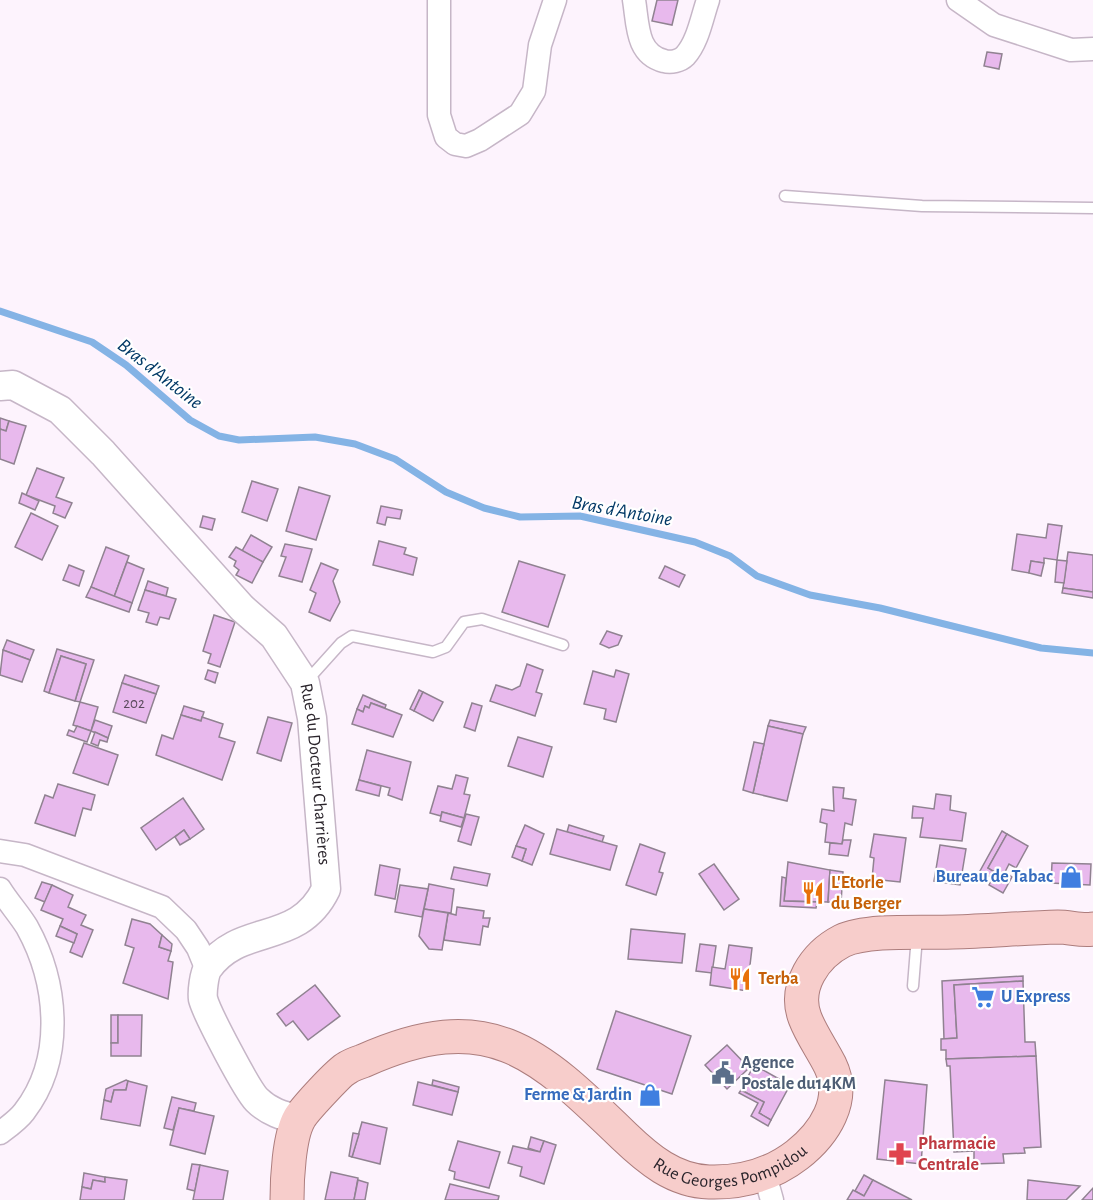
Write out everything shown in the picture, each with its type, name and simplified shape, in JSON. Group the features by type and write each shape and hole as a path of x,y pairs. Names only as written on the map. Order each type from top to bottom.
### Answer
{"main road":[{"name":"Rue Georges Pompidou","path":"298,1119 345,1069 396,1046 443,1036 486,1039 526,1052 563,1078 650,1161 675,1174 707,1182 739,1181 769,1187 789,1161 817,1140 832,1108 836,1091 831,1068 804,1017 801,994 807,974 820,957 844,940 889,933 1086,924"},
{"path":"287,1200 288,1167 298,1119"}],"street":[{"path":"439,0 439,115 446,137 455,144 465,146 480,140 520,114 530,99 534,91 540,45 555,0"},
{"path":"634,0 641,45 652,58 670,63 684,57 692,44 708,0"},
{"path":"958,0 994,25 1071,50 1093,50"},
{"name":"Rue du Docteur Charrières","path":"0,386 13,385 60,410 103,453 242,608 274,636 305,683 312,718 326,889 317,908 303,921 283,930 244,940 224,952 207,970"},
{"path":"0,851 25,855 162,907 186,930 207,970 203,998 214,1024 256,1100 278,1115 298,1119"},
{"path":"0,889 27,928 44,970 53,1015 51,1060 24,1112 0,1133"}],"lane":[{"path":"786,196 922,206 1093,208"},
{"path":"305,683 340,643 352,636 433,652 446,647 464,622 482,619 562,645"},
{"path":"913,986 917,932"}],"building":[{"path":"657,0 678,0 672,25 652,21"},
{"path":"987,52 1002,54 999,69 984,66"},
{"path":"0,418 9,421 6,431 0,429"},
{"path":"9,421 26,426 14,464 0,459 0,429 6,431"},
{"path":"37,468 64,478 56,497 72,503 65,518 53,513 55,506 26,495"},
{"path":"252,481 278,489 267,521 242,512"},
{"path":"299,487 330,496 316,540 286,531"},
{"path":"22,493 39,501 35,510 19,503"},
{"path":"381,506 402,510 400,519 387,517 385,525 377,523"},
{"path":"31,513 58,526 42,560 15,547"},
{"path":"203,516 215,519 212,530 200,527"},
{"path":"1048,524 1062,526 1057,560 1044,558 1044,563 1031,561 1029,573 1012,570 1017,534 1046,538"},
{"path":"251,535 272,547 263,562 242,551"},
{"path":"379,541 406,548 404,554 417,558 413,575 373,565"},
{"path":"285,544 312,549 302,582 279,576 286,557 281,556"},
{"path":"106,547 129,556 114,597 91,587"},
{"path":"236,547 263,562 252,583 236,575 239,570 234,566 236,561 229,557"},
{"path":"1068,552 1093,555 1093,592 1063,588"},
{"path":"1057,560 1067,561 1064,583 1055,582"},
{"path":"519,561 565,575 548,627 502,612"},
{"path":"1031,561 1044,563 1041,576 1029,573"},
{"path":"127,562 144,569 132,603 114,597"},
{"path":"321,563 338,570 333,581 340,602 330,621 309,612 316,593 310,590"},
{"path":"69,565 84,571 79,586 63,580"},
{"path":"665,566 685,575 679,587 659,578"},
{"path":"148,581 168,588 166,596 145,590"},
{"path":"91,587 132,603 129,612 86,597"},
{"path":"1063,588 1093,592 1093,598 1062,593"},
{"path":"145,590 176,599 169,619 160,617 157,625 146,622 149,613 138,610"},
{"path":"214,615 235,622 220,667 208,663 211,654 203,651"},
{"path":"607,631 622,636 618,645 609,648 600,644"},
{"path":"7,640 34,650 30,660 3,650"},
{"path":"57,649 94,660 80,702 75,701 86,664 61,656 49,693 44,691"},
{"path":"3,650 30,660 22,682 0,675"},
{"path":"61,656 86,664 75,701 49,693"},
{"path":"527,664 543,670 536,692 542,694 535,716 490,701 496,685 512,690 520,686"},
{"path":"208,670 218,673 215,683 205,679"},
{"path":"616,670 629,674 616,722 604,719 606,709 584,704 593,671 614,677"},
{"path":"125,675 159,686 156,694 122,683"},
{"path":"122,683 156,694 146,723 113,712"},
{"path":"419,690 423,692 414,711 410,709"},
{"path":"423,692 443,702 433,721 414,711"},
{"path":"363,695 386,705 385,708 371,703 369,708 365,706 363,712 357,709"},
{"path":"80,702 98,707 91,731 73,725"},
{"path":"371,703 402,715 393,737 352,724 357,709 363,712 365,706 369,708"},
{"path":"472,703 482,706 475,731 464,727"},
{"path":"184,706 204,712 201,721 181,715"},
{"path":"181,715 201,721 202,717 223,724 219,737 235,742 222,780 156,755 162,735 173,739"},
{"path":"268,717 292,723 281,761 257,753"},
{"path":"95,720 112,726 108,738 91,731"},
{"path":"770,720 806,727 803,734 768,726"},
{"path":"77,726 91,731 87,742 67,735 69,730 74,732"},
{"path":"768,726 803,734 787,801 753,793"},
{"path":"95,732 108,738 107,742 100,740 98,746 91,743"},
{"path":"518,737 552,747 543,777 508,766"},
{"path":"754,742 764,744 753,793 743,790"},
{"path":"84,743 118,755 108,785 73,773"},
{"path":"367,750 411,762 402,800 388,795 390,788 359,780"},
{"path":"456,775 468,778 464,794 470,795 464,818 442,812 441,816 430,813 438,786 452,789"},
{"path":"359,780 381,786 379,796 356,790"},
{"path":"58,784 95,795 91,810 83,808 75,836 35,823 45,795 53,798"},
{"path":"833,787 844,788 843,798 856,800 852,825 845,823 842,844 825,842 827,824 820,822 822,809 834,811"},
{"path":"936,794 951,796 950,810 966,813 962,841 920,837 923,818 912,818 913,806 934,809"},
{"path":"183,798 204,829 190,839 184,830 156,850 141,828"},
{"path":"442,812 464,818 461,827 440,821"},
{"path":"466,814 479,817 471,845 458,841"},
{"path":"525,825 544,834 532,865 522,861 526,849 516,846"},
{"path":"569,825 604,836 602,842 567,832"},
{"path":"557,829 617,846 610,870 550,854"},
{"path":"184,830 190,839 180,845 175,837"},
{"path":"1002,831 1007,834 988,868 995,872 992,878 980,871"},
{"path":"874,834 906,838 900,882 872,879 874,858 870,857"},
{"path":"1007,834 1028,846 1016,868 1009,864 1005,872 1012,877 1003,893 989,885 995,872 988,868"},
{"path":"843,840 851,840 848,856 829,854 830,843 842,844"},
{"path":"640,844 665,853 659,872 663,873 656,895 626,885"},
{"path":"940,845 966,849 960,885 934,881"},
{"path":"516,846 526,849 522,861 512,857"},
{"path":"788,862 830,870 828,902 784,901"},
{"path":"1052,863 1091,864 1090,885 1051,883"},
{"path":"714,864 739,899 724,910 699,874"},
{"path":"380,865 400,869 395,899 375,895"},
{"path":"454,867 490,874 487,886 451,879"},
{"path":"830,870 843,872 841,903 828,902"},
{"path":"782,877 786,878 784,901 817,902 816,908 780,906"},
{"path":"42,882 52,885 45,902 35,898"},
{"path":"429,884 454,889 451,913 424,909"},
{"path":"52,885 73,895 68,907 86,915 81,925 93,930 82,957 70,952 77,934 60,926 63,919 41,910"},
{"path":"400,885 428,889 422,917 395,912"},
{"path":"457,907 484,911 483,918 490,918 488,927 483,926 480,945 444,940 448,913 456,915"},
{"path":"424,909 448,913 442,950 429,949 419,936"},
{"path":"132,919 150,924 162,935 159,947 171,951 168,961 173,962 168,999 123,983 134,948 125,945"},
{"path":"60,926 77,934 74,943 56,936"},
{"path":"631,929 685,934 682,963 628,959"},
{"path":"162,935 172,944 171,951 159,947"},
{"path":"700,944 716,946 712,973 696,971"},
{"path":"729,945 752,948 747,991 710,985 712,967 725,969"},
{"path":"1023,976 1023,981 954,985 957,1038 944,1039 942,981"},
{"path":"1023,981 1025,1042 1035,1042 1036,1056 946,1059 946,1050 941,1050 941,1039 957,1038 954,985"},
{"path":"315,985 340,1016 308,1040 293,1021 286,1026 277,1014"},
{"path":"616,1011 691,1036 672,1094 597,1069"},
{"path":"111,1015 118,1015 118,1043 111,1043"},
{"path":"118,1015 142,1015 141,1056 111,1056 111,1043 118,1043"},
{"path":"727,1045 749,1068 727,1089 705,1065"},
{"path":"1036,1056 1041,1147 1024,1148 1025,1153 1003,1154 1004,1163 974,1164 974,1151 954,1152 950,1066 947,1066 946,1059"},
{"path":"754,1065 790,1085 771,1120 759,1113 764,1102 741,1090"},
{"path":"433,1080 459,1087 458,1092 432,1085"},
{"path":"885,1080 927,1085 921,1164 877,1159"},
{"path":"128,1081 126,1090 114,1090 111,1102 104,1100 106,1089"},
{"path":"128,1081 147,1086 140,1126 101,1119 104,1100 111,1102 114,1090 126,1090"},
{"path":"418,1082 458,1092 452,1115 413,1105"},
{"path":"741,1090 764,1102 759,1113 771,1120 768,1126 751,1116 758,1103 739,1093"},
{"path":"172,1097 196,1103 194,1111 179,1108 173,1130 164,1128"},
{"path":"179,1108 214,1116 205,1154 170,1145"},
{"path":"362,1122 387,1128 380,1164 352,1157"},
{"path":"353,1133 359,1134 352,1157 349,1156"},
{"path":"531,1137 544,1141 540,1152 528,1148"},
{"path":"458,1141 500,1152 489,1188 454,1179 455,1172 449,1170"},
{"path":"544,1141 556,1145 544,1184 520,1176 522,1167 508,1163 513,1146 540,1152"},
{"path":"192,1164 200,1165 195,1191 187,1189"},
{"path":"200,1165 228,1171 223,1200 193,1200"},
{"path":"331,1172 358,1178 354,1200 325,1200"},
{"path":"84,1173 105,1177 105,1182 93,1180 91,1189 82,1187"},
{"path":"864,1175 873,1180 864,1196 855,1191"},
{"path":"105,1177 127,1180 124,1200 80,1200 82,1187 91,1189 93,1180 105,1182"},
{"path":"358,1180 368,1183 365,1200 354,1200"},
{"path":"873,1180 912,1200 847,1200 853,1190 864,1196"},
{"path":"1028,1180 1080,1186 1066,1200 1027,1200"},
{"path":"450,1184 499,1196 498,1200 445,1200"},
{"path":"1093,1188 1093,1200 1082,1200"}],"waterway":[{"name":"Bras d'Antoine","path":"0,311 92,342 126,365 190,420 219,436 239,440 315,437 355,444 395,459 446,492 484,508 520,517 580,516 695,542 730,556 757,576 810,595 880,608 1041,648 1093,653"}],"place":[{"name":"Bureau de Tabac","path":"1071,877"},
{"name":"L'Etorle du Berger","path":"813,893"},
{"name":"Terba","path":"740,979"},
{"name":"U Express","path":"983,997"},
{"name":"Agence Postale du14KM","path":"723,1073"},
{"name":"Ferme & Jardin","path":"650,1095"},
{"name":"Pharmacie Centrale","path":"900,1154"}]}
